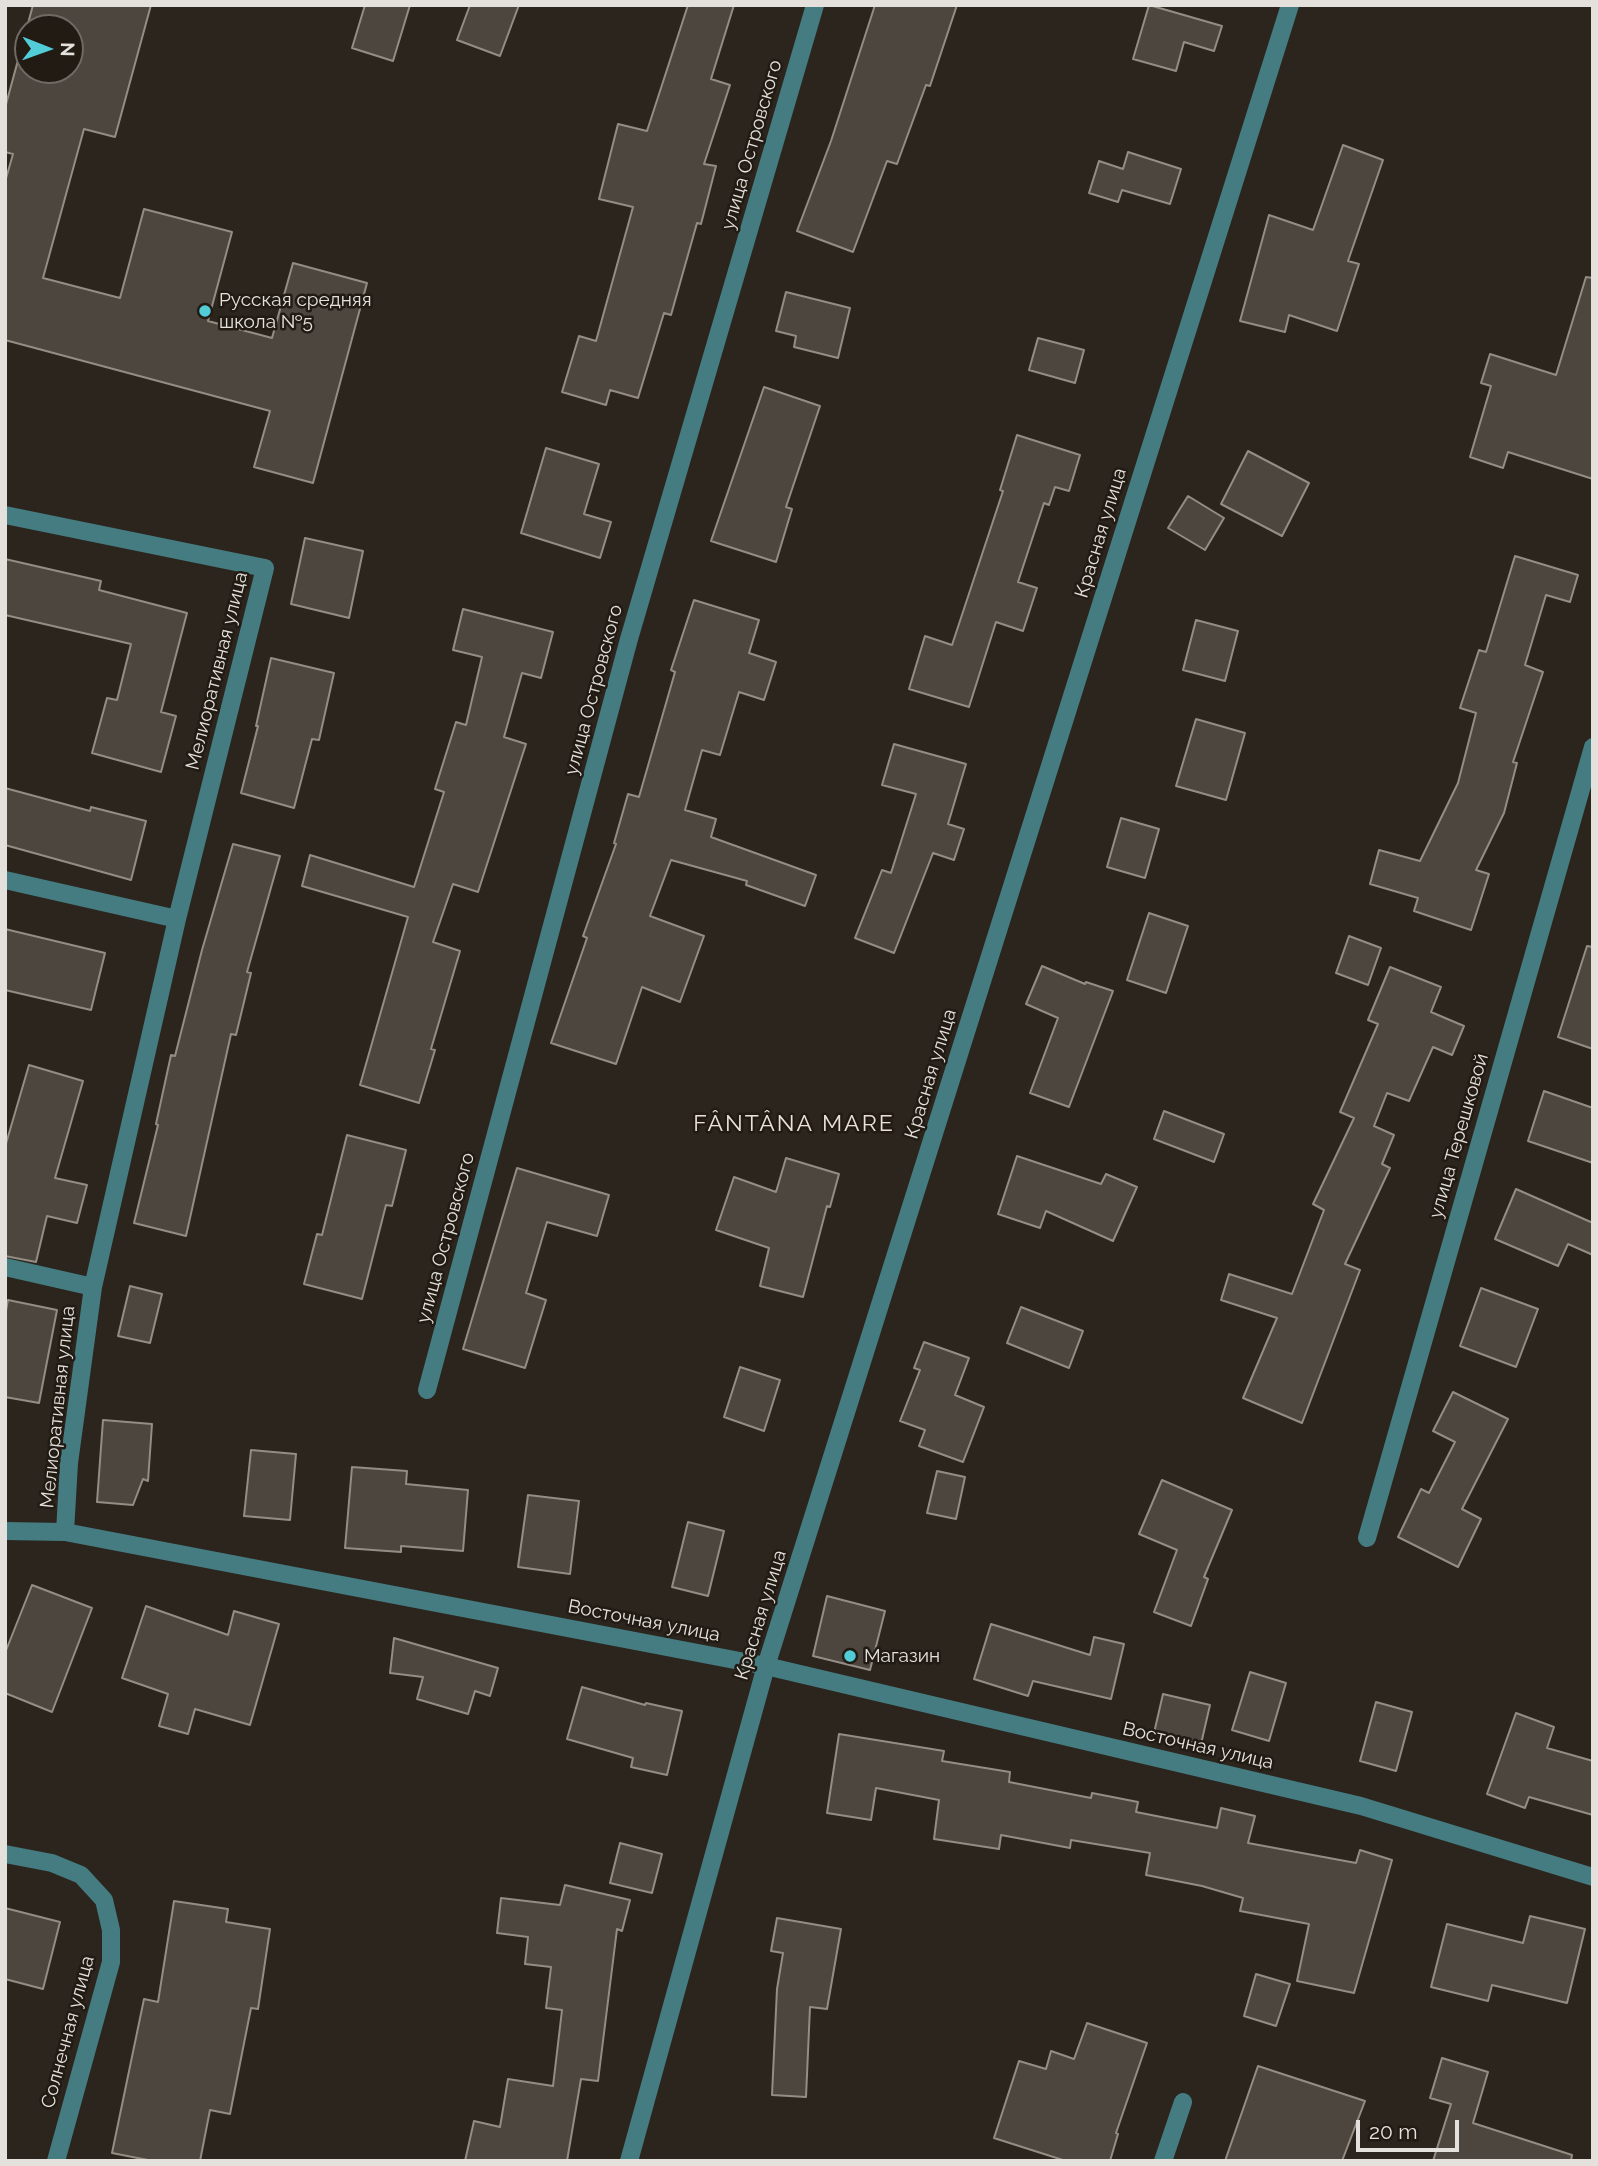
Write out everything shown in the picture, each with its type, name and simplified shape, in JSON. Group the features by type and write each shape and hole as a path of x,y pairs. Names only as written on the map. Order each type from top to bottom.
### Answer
{"street":[{"name":"улица Островского","path":"427,1390 629,639 815,5"},
{"name":"Красная улица","path":"629,2161 766,1666 1290,5"},
{"name":"Мелиоративная улица","path":"5,515 265,568 177,919 93,1287 69,1463 65,1532"},
{"name":"улица Терешковой","path":"1367,1538 1593,747"},
{"path":"5,880 177,919"},
{"name":"Мелиоративная улица","path":"5,1267 93,1287"},
{"name":"Восточная улица","path":"5,1531 65,1532 766,1666 1361,1806 1593,1877"},
{"name":"Солнечная улица","path":"5,1854 52,1863 81,1875 104,1900 111,1930 111,1962 56,2161"},
{"path":"1163,2161 1183,2102"}],"building":[{"path":"33,5 151,5 115,137 84,129 43,278 120,298 144,209 232,232 208,321 272,338 293,263 367,283 313,483 254,467 270,411 5,340 5,182 13,154 5,152 5,108 14,75 14,84 84,84 84,14 31,14"},
{"path":"365,5 410,5 393,61 352,48"},
{"path":"470,5 519,5 500,56 457,40"},
{"path":"688,5 734,5 711,79 730,85 704,164 716,166 701,224 697,223 671,315 664,313 638,398 610,390 606,405 562,392 579,336 596,341 633,207 599,199 618,124 647,131"},
{"path":"875,5 957,5 930,86 926,85 897,164 887,161 853,252 797,231 831,141"},
{"path":"1149,5 1222,26 1214,51 1184,42 1176,71 1133,59"},
{"path":"1343,145 1383,160 1348,261 1359,264 1337,331 1289,315 1285,332 1240,321 1269,215 1313,230"},
{"path":"1128,152 1181,169 1170,204 1122,190 1118,202 1089,193 1099,161 1123,169"},
{"path":"1586,277 1593,278 1593,479 1508,452 1503,468 1470,457 1491,386 1481,383 1490,354 1556,375"},
{"path":"786,292 850,308 838,358 794,347 796,336 776,331"},
{"path":"1038,338 1084,350 1075,383 1029,370"},
{"path":"764,387 820,406 786,507 792,509 776,562 711,541"},
{"path":"1017,435 1080,455 1069,491 1055,487 1049,505 1044,503 1018,582 1037,588 1023,631 996,622 969,707 909,689 925,636 952,645 1003,491 1000,490"},
{"path":"546,448 599,464 584,514 611,522 600,558 521,533"},
{"path":"1248,451 1309,483 1282,536 1221,504"},
{"path":"1188,496 1224,518 1205,550 1168,528"},
{"path":"305,538 363,551 349,618 291,604"},
{"path":"1515,556 1578,575 1570,602 1546,595 1525,665 1543,672 1513,762 1517,763 1504,813 1476,870 1489,874 1471,930 1414,911 1418,898 1370,884 1379,850 1420,861 1458,783 1476,713 1460,708 1479,650 1486,652"},
{"path":"5,559 101,581 99,590 187,613 161,712 176,716 161,772 92,753 107,698 117,700 131,644 5,615"},
{"path":"694,600 759,620 749,653 776,662 764,700 739,692 720,755 702,750 685,810 716,819 711,837 816,875 805,906 746,885 747,881 671,860 650,916 704,936 680,1002 642,987 616,1064 551,1043 587,938 583,936 616,844 614,843 628,794 639,797 675,672 671,670"},
{"path":"463,609 553,632 541,678 522,673 504,737 526,744 478,892 453,884 433,942 460,951 431,1049 435,1050 419,1103 360,1085 408,917 302,886 310,855 414,887 444,792 435,789 456,722 466,725 482,657 453,650"},
{"path":"1196,620 1238,631 1225,681 1183,670"},
{"path":"271,658 334,673 319,740 312,739 294,808 241,793"},
{"path":"1196,719 1245,733 1226,800 1176,786"},
{"path":"894,744 966,764 948,824 964,829 954,860 933,853 894,953 855,938 882,870 891,873 916,794 882,785"},
{"path":"5,788 90,811 91,807 146,821 131,880 5,845"},
{"path":"1121,818 1159,829 1145,878 1107,867"},
{"path":"233,844 280,856 247,972 251,973 236,1035 231,1034 186,1236 134,1223 158,1125 156,1124 171,1055 175,1056"},
{"path":"1149,913 1188,926 1166,993 1127,980"},
{"path":"5,929 105,953 91,1010 5,990"},
{"path":"1349,936 1381,948 1368,985 1336,973"},
{"path":"1587,946 1593,947 1593,1049 1558,1037"},
{"path":"1042,966 1085,984 1086,982 1113,991 1069,1107 1030,1093 1058,1018 1026,1004"},
{"path":"1390,967 1441,987 1431,1012 1464,1026 1452,1055 1433,1047 1409,1101 1387,1093 1374,1126 1394,1135 1382,1164 1390,1168 1345,1264 1360,1270 1302,1423 1243,1398 1277,1318 1221,1300 1229,1274 1292,1294 1324,1210 1313,1204 1354,1118 1340,1112 1378,1024 1368,1020"},
{"path":"29,1065 83,1081 55,1178 87,1185 77,1223 47,1216 36,1262 5,1256 5,1147"},
{"path":"1544,1091 1593,1108 1593,1163 1528,1141"},
{"path":"1164,1111 1224,1134 1214,1162 1154,1139"},
{"path":"347,1135 406,1150 392,1206 386,1205 362,1299 304,1284 317,1234 322,1235"},
{"path":"1017,1156 1101,1184 1106,1174 1137,1187 1113,1241 1046,1211 1040,1228 998,1214"},
{"path":"786,1158 839,1174 830,1207 827,1206 803,1297 760,1286 769,1248 716,1230 734,1177 776,1192"},
{"path":"517,1168 609,1195 597,1236 547,1222 526,1293 546,1300 525,1368 463,1349"},
{"path":"1516,1189 1593,1223 1593,1255 1568,1244 1558,1266 1495,1239"},
{"path":"130,1286 162,1294 150,1343 118,1336"},
{"path":"1481,1288 1538,1309 1516,1367 1460,1346"},
{"path":"8,1300 57,1310 39,1403 5,1397 5,1316"},
{"path":"1021,1307 1083,1331 1069,1368 1007,1343"},
{"path":"924,1342 969,1358 955,1395 984,1407 963,1462 919,1446 925,1430 900,1421 920,1370 914,1368"},
{"path":"740,1367 780,1380 764,1431 724,1417"},
{"path":"1453,1392 1508,1419 1462,1509 1481,1519 1458,1567 1398,1537 1421,1489 1429,1493 1455,1442 1433,1431"},
{"path":"103,1420 152,1424 148,1481 143,1479 133,1505 97,1502"},
{"path":"251,1450 296,1454 290,1520 244,1516"},
{"path":"352,1467 407,1471 406,1484 468,1490 463,1551 401,1546 401,1552 345,1548"},
{"path":"937,1471 965,1477 956,1519 927,1513"},
{"path":"1162,1480 1232,1510 1204,1577 1208,1579 1191,1626 1154,1612 1177,1550 1139,1534"},
{"path":"528,1495 579,1501 570,1574 518,1567"},
{"path":"688,1522 724,1531 708,1596 672,1587"},
{"path":"32,1585 92,1608 52,1712 5,1693 5,1653"},
{"path":"827,1596 885,1611 870,1670 813,1656"},
{"path":"146,1606 228,1635 234,1611 279,1624 250,1725 195,1709 188,1734 159,1726 168,1694 122,1678"},
{"path":"991,1624 1090,1655 1094,1637 1124,1644 1111,1699 1033,1681 1028,1696 974,1679"},
{"path":"394,1638 498,1668 490,1696 475,1691 468,1714 417,1699 423,1677 390,1673"},
{"path":"1250,1672 1286,1683 1269,1741 1232,1730"},
{"path":"582,1687 645,1705 646,1703 682,1711 667,1775 631,1767 633,1758 567,1739"},
{"path":"1163,1694 1210,1705 1201,1744 1154,1733"},
{"path":"1376,1702 1412,1712 1396,1771 1360,1761"},
{"path":"1516,1713 1554,1727 1547,1748 1593,1761 1593,1815 1529,1797 1525,1808 1487,1794"},
{"path":"839,1734 944,1751 942,1761 1010,1772 1009,1782 1091,1798 1092,1793 1138,1802 1136,1812 1217,1828 1221,1808 1255,1816 1248,1843 1356,1863 1360,1850 1392,1860 1354,1993 1297,1981 1309,1924 1240,1911 1243,1898 1202,1886 1146,1875 1150,1853 1071,1840 1070,1848 1001,1835 999,1849 934,1839 939,1800 876,1788 871,1820 827,1813"},
{"path":"620,1843 662,1854 652,1893 610,1883"},
{"path":"565,1885 630,1900 622,1931 617,1929 598,2081 581,2079 567,2161 465,2161 474,2121 500,2127 508,2079 553,2086 562,2010 546,2008 551,1967 525,1964 528,1937 497,1933 501,1898 560,1905"},
{"path":"174,1901 228,1909 226,1922 270,1929 258,2009 251,2008 230,2114 210,2110 200,2161 153,2161 112,2153 144,1999 158,2002"},
{"path":"5,1908 60,1922 43,1989 5,1979"},
{"path":"1530,1916 1585,1929 1567,2003 1492,1985 1488,2001 1431,1987 1447,1924 1523,1943"},
{"path":"777,1918 841,1929 827,2009 810,2007 806,2097 772,2095 777,1989 783,1953 771,1951"},
{"path":"1256,1974 1290,1984 1276,2026 1244,2016"},
{"path":"1087,2023 1147,2043 1116,2133 1118,2134 1110,2161 1066,2161 994,2138 1019,2061 1046,2069 1051,2051 1074,2059"},
{"path":"1442,2058 1488,2072 1473,2123 1572,2155 1571,2161 1433,2161 1451,2104 1430,2098"},
{"path":"1258,2066 1365,2101 1342,2161 1225,2161"}],"place":[{"name":"Русская средняя школа №5","path":"205,311"},
{"name":"Магазин","path":"850,1656"}],"district":[{"name":"FÂNTÂNA MARE","path":"794,1124"}]}
